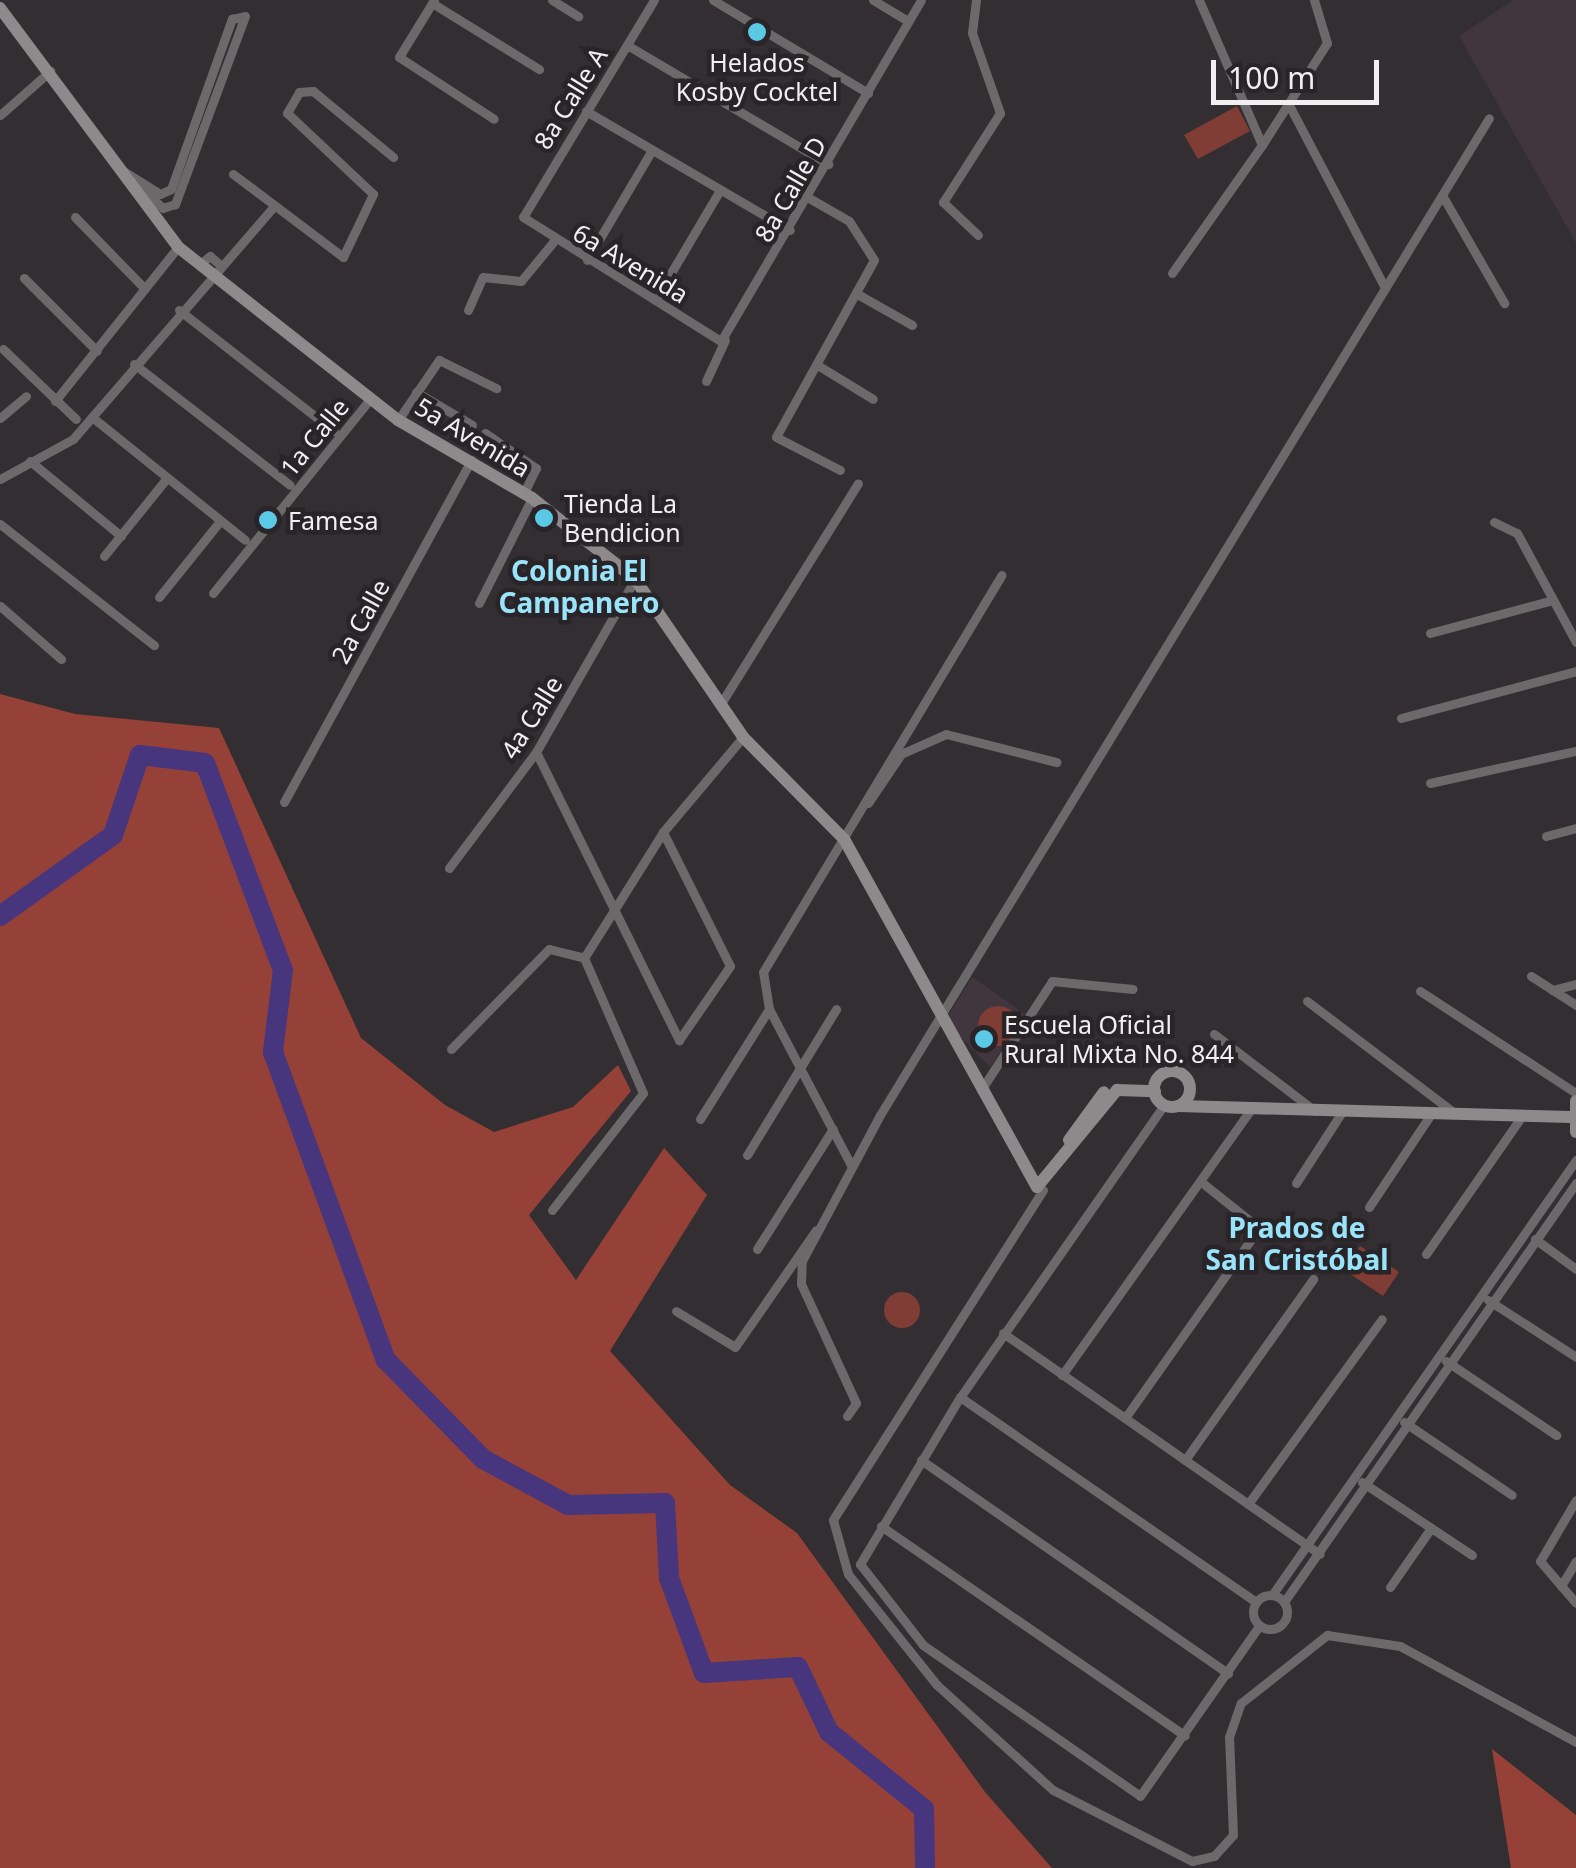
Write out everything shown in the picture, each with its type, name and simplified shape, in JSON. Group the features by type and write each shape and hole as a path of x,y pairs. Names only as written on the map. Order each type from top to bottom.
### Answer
{"street":[{"path":"552,0 578,16"},
{"name":"8a Calle A","path":"523,217 654,0"},
{"path":"713,0 868,93"},
{"path":"873,0 908,22"},
{"name":"8a Calle D","path":"706,381 723,340 921,0"},
{"path":"976,0 972,33 1000,113 943,202 978,234"},
{"path":"1200,0 1262,145"},
{"path":"1172,273 1289,105 1328,34 1314,0"},
{"path":"494,119 399,58 433,2 539,70"},
{"name":"5a Avenida","path":"1,4 178,246 210,267 398,420 528,496 635,579 743,738 843,837 981,1090 1043,1190"},
{"path":"245,16 175,204 163,208 117,167 132,170 160,194 172,189 232,19 245,16"},
{"path":"627,45 828,164"},
{"path":"0,116 51,70"},
{"path":"232,174 338,257 375,204 288,123 304,90 393,157"},
{"path":"1289,105 1385,288"},
{"path":"586,111 790,230"},
{"path":"846,1416 856,1402 801,1284 825,1221 852,1167 941,1019 1489,118"},
{"path":"587,260 652,150"},
{"path":"655,300 720,190"},
{"path":"1442,195 1504,303"},
{"path":"809,198 867,243 874,260 820,366 776,437 840,470"},
{"path":"0,479 92,417 210,267 274,206"},
{"path":"75,217 145,288"},
{"name":"6a Avenida","path":"523,217 554,241 723,340"},
{"path":"468,310 482,277 521,281 554,241"},
{"path":"56,401 178,246"},
{"path":"24,278 96,351"},
{"path":"859,295 912,325"},
{"path":"179,310 334,431"},
{"path":"2,349 76,419"},
{"path":"398,420 439,360 496,388"},
{"path":"134,364 290,485"},
{"path":"820,366 872,399"},
{"path":"416,392 472,425"},
{"path":"2,412 26,396"},
{"name":"1a Calle","path":"213,593 370,399"},
{"path":"92,417 245,540"},
{"path":"479,603 528,496 536,468 486,433"},
{"name":"2a Calle","path":"284,802 471,460"},
{"path":"30,461 122,536"},
{"path":"104,556 168,478"},
{"path":"720,705 858,482"},
{"path":"159,597 220,521"},
{"path":"1494,522 1517,533 1576,642"},
{"path":"0,524 154,645"},
{"path":"852,1167 768,1008 764,972 1002,575"},
{"name":"4a Calle","path":"450,868 536,752 635,579"},
{"path":"1430,633 1553,600"},
{"path":"0,606 61,659"},
{"path":"1401,718 1576,672"},
{"path":"843,837 901,754 930,738 978,735 1056,762"},
{"path":"584,958 609,912 664,832 743,738"},
{"path":"1430,783 1576,751"},
{"path":"536,752 609,912 672,1035 688,1036 730,966 664,832"},
{"path":"1546,836 1576,828"},
{"path":"451,1049 549,949 584,958"},
{"path":"552,1210 644,1093 584,958"},
{"path":"1531,976 1576,1005"},
{"path":"981,1090 1052,981 1133,989"},
{"path":"1552,990 1576,984"},
{"path":"1420,991 1576,1097 1570,1116 1576,1132"},
{"path":"1307,1001 1457,1115"},
{"path":"700,1119 768,1008"},
{"path":"747,1156 836,1010"},
{"path":"1214,1034 1315,1111"},
{"path":"1155,1087 1174,1071 1190,1092 1217,1109"},
{"path":"1570,1116 1217,1109 1171,1105 1155,1087 1122,1079 1083,1125 832,1520 848,1574 937,1684 1054,1790 1192,1861 1214,1856 1233,1835 1236,1710 1327,1635 1353,1632 1417,1653 1576,1742"},
{"path":"960,1397 1256,1602 1260,1626 1147,1792 1128,1792 923,1645 860,1564 960,1397 1003,1333 1171,1105 1190,1092"},
{"path":"1062,1374 1250,1110"},
{"path":"1296,1183 1342,1112"},
{"path":"1369,1207 1431,1114"},
{"path":"1426,1254 1522,1116"},
{"path":"757,1250 833,1129"},
{"path":"1260,1626 1284,1623 1284,1602 1536,1240 1573,1177 1576,1160"},
{"path":"1256,1602 1272,1595 1309,1546 1524,1233 1573,1177"},
{"path":"1124,1418 1259,1228 1200,1181"},
{"path":"676,1311 734,1347 825,1221"},
{"path":"1524,1233 1576,1268"},
{"path":"1185,1460 1313,1279"},
{"path":"1482,1295 1576,1357"},
{"path":"1248,1504 1382,1318"},
{"path":"1003,1333 1320,1554"},
{"path":"1440,1356 1556,1435"},
{"path":"1397,1418 1512,1495"},
{"path":"921,1460 1228,1673"},
{"path":"1356,1478 1472,1555"},
{"path":"1576,1500 1540,1561 1576,1604"},
{"path":"881,1526 1186,1736"},
{"path":"1390,1587 1431,1528"},
{"path":"1560,1586 1576,1560"},
{"path":"1272,1595 1284,1602"}],"shaded area":[{"path":"1513,0 1576,0 1576,243 1459,36"},
{"path":"1237,106 1250,131 1198,159 1184,135"},
{"path":"0,694 75,714 219,728 361,1038 445,1105 494,1132 573,1107 618,1065 631,1091 529,1215 576,1280 664,1148 707,1195 610,1351 730,1485 797,1533 985,1792 1052,1868 0,1868"},
{"name":"Escuela Oficial Rural Mixta No. 844","path":"972,977 1025,1014 990,1067 945,1021"},
{"path":"998,1006 1012,1012 1018,1026 1012,1040 998,1046 984,1040 978,1026 984,1012"},
{"path":"1360,1246 1399,1272 1383,1296 1344,1270"},
{"path":"902,1292 915,1297 920,1310 915,1323 902,1328 889,1323 884,1310 889,1297"},
{"path":"1492,1749 1576,1815 1576,1868 1511,1868"}],"waterway":[{"path":"0,916 113,835 140,755 205,763 283,970 273,1052 386,1360 483,1459 568,1505 665,1503 669,1578 704,1673 798,1667 829,1732 924,1809 925,1868"}],"place":[{"name":"Helados Kosby Cocktel","path":"757,32"},
{"name":"Tienda La Bendicion","path":"544,518"},
{"name":"Famesa","path":"268,520"},
{"name":"Escuela Oficial Rural Mixta No. 844","path":"984,1039"}],"district":[{"name":"Colonia El Campanero","path":"579,586"},
{"name":"Prados de San Cristóbal","path":"1297,1243"}]}
